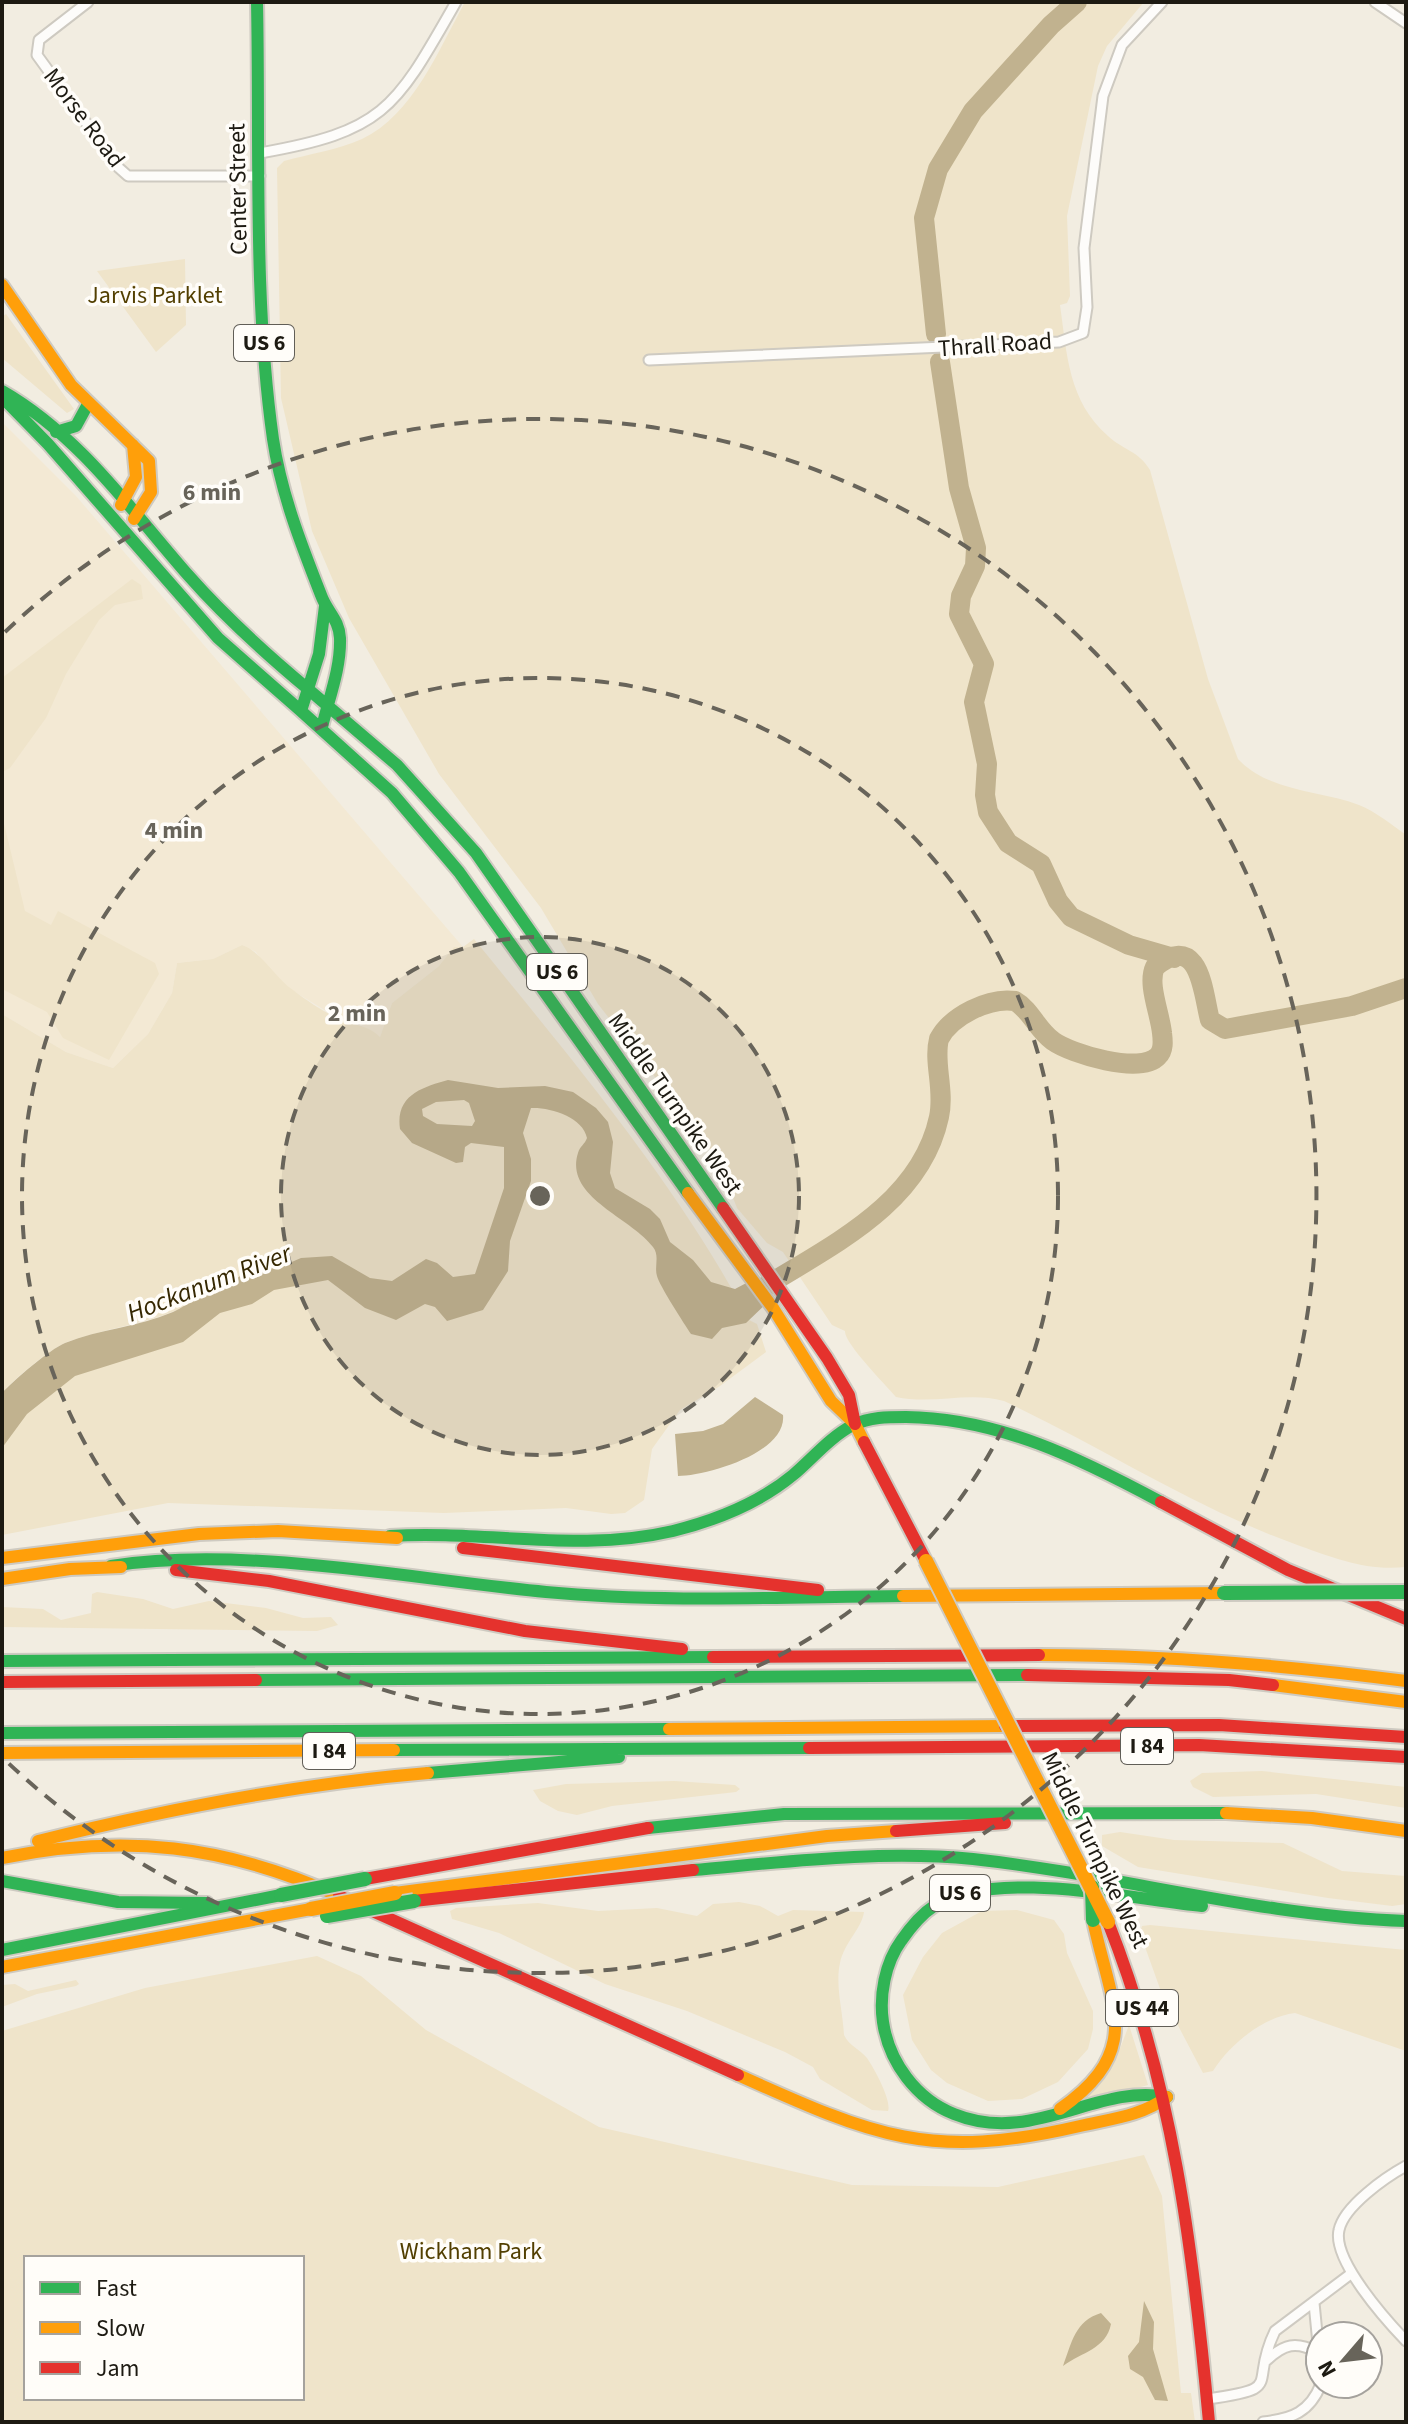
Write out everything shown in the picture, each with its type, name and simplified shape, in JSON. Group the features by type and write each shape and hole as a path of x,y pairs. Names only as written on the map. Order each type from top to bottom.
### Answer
{"main road":[{"name":"Center Street","path":"257,2 265,359 273,440 287,505 325,606 337,619 340,643 322,727"},
{"path":"2,285 53,361 88,404 149,461 152,474 150,496 123,530"},
{"name":"Middle Turnpike West","path":"2,391 22,402 56,432 125,502 230,621 407,774 473,848 760,1262 780,1304"},
{"name":"Middle Turnpike West","path":"2,397 227,647 322,727 396,797 445,854 657,1151 747,1271 780,1304 847,1391 855,1424 1092,1887 1101,1921 1141,2007 1167,2097 1188,2214 1209,2422"},
{"path":"56,432 76,426 88,404"},
{"path":"110,515 134,489 138,471 133,445"},
{"name":"Center Street","path":"301,711 320,649 320,624 325,606"},
{"path":"657,1151 673,1140"},
{"path":"2,1558 106,1541 196,1533 293,1531 599,1543 665,1533 724,1516 763,1497 855,1424 881,1417 927,1418 983,1425 1035,1439 1105,1470 1273,1563 1406,1619"},
{"path":"390,1536 788,1587 907,1595"},
{"path":"2,1579 149,1560 264,1562 534,1590 650,1598 1406,1592"},
{"path":"111,1566 248,1577 525,1631 657,1645 707,1656"},
{"path":"2,1661 1146,1656 1276,1664 1406,1681"},
{"path":"2,1682 1082,1675 1229,1680 1406,1702"},
{"path":"2,1733 1219,1725 1406,1737"},
{"name":"I 84","path":"2,1753 1219,1745 1406,1757"},
{"path":"2,1851 139,1815 295,1787 436,1770 589,1762 655,1749"},
{"path":"2,1967 395,1893 827,1836 1044,1822 1083,1812"},
{"path":"2,1950 608,1834 725,1819 818,1813 1265,1814 1406,1831"},
{"path":"2,1858 72,1844 148,1842 209,1850 263,1865 465,1951 833,2118 893,2139 949,2146 1014,2142 1147,2110 1167,2097"},
{"path":"94,1949 141,1947 414,1901 648,1874 828,1859 909,1857 1020,1866 1323,1916"},
{"path":"3,1881 118,1902 241,1902"},
{"name":"US 6","path":"1101,1921 1116,2007 1115,2046 1105,2069 1084,2093 1065,2107 1033,2121 985,2124 948,2112 913,2086 892,2054 883,2021 885,1980 899,1942 932,1907 970,1890 1017,1886 1288,1917 1406,1921"},
{"path":"1033,2121 1143,2095 1167,2097"}],"street":[{"name":"Morse Road","path":"88,2 39,40 37,55 119,168 128,176 260,176"},
{"path":"260,153 351,131 380,115 420,65 456,2"},
{"name":"Thrall Road","path":"649,360 1059,342 1083,333 1087,307 1084,248 1103,96 1122,45 1162,2"},
{"path":"1375,2 1406,23"},
{"path":"1406,2166 1348,2212 1338,2231 1341,2252 1352,2273 1406,2341"},
{"path":"1207,2399 1249,2393 1259,2387 1265,2377 1266,2361 1275,2331 1352,2273"},
{"path":"1314,2303 1315,2320"},
{"path":"1266,2361 1290,2344 1304,2345"},
{"path":"1263,2422 1300,2414 1313,2400"}],"shaded area":[{"path":"2,422 76,496 463,947 392,1003 380,1037 361,1025 336,1017 290,989 268,969 256,952 242,945 213,959 177,963 172,993 148,1034 113,1068 66,1052 2,1014"},
{"path":"448,1080 498,1088 545,1086 573,1092 596,1108 608,1122 613,1142 610,1173 615,1188 650,1209 660,1219 670,1242 693,1260 711,1282 735,1289 752,1280 768,1302 746,1323 722,1328 712,1339 691,1334 659,1281 653,1247 602,1205 581,1182 576,1168 578,1153 587,1138 584,1131 565,1115 531,1108 523,1133 531,1159 531,1181 510,1241 508,1271 483,1310 447,1321 435,1307 425,1304 396,1320 365,1308 328,1280 274,1290 252,1304 220,1313 183,1342 75,1376 27,1414 2,1448 2,1393 41,1358 58,1346 78,1338 173,1312 213,1283 231,1283 244,1273 280,1267 301,1258 332,1256 370,1278 392,1281 426,1259 437,1263 453,1277 475,1274 504,1188 504,1147 471,1143 465,1147 463,1162 456,1163 412,1143 400,1129 400,1117 406,1100 421,1090","holes":["464,1100 469,1103 475,1121 472,1126 437,1124 423,1116 422,1109 436,1102"]},
{"path":"755,1397 783,1415 781,1429 772,1441 759,1451 725,1467 678,1476 675,1434 703,1431 723,1424"},
{"path":"1144,2301 1154,2322 1153,2349 1168,2401 1155,2400 1143,2377 1130,2369 1128,2356 1139,2342"},
{"path":"1101,2313 1111,2324 1104,2339 1063,2366 1080,2327"}],"green space":[{"path":"465,2 1144,2 1107,46 1098,66 1067,216 1070,296 1067,303 1060,305 1068,359 1077,392 1095,422 1150,470 1208,679 1238,759 1250,770 1279,784 1359,805 1406,835 1406,1567 1352,1563 1262,1531 1187,1496 1004,1401 977,1397 923,1400 896,1397 858,1354 845,1331 832,1325 783,1252 767,1243 737,1208 730,1190 727,1163 682,1125 662,1086 598,1004 541,908 439,774 349,618 312,531 281,398 277,168 284,161 362,139 396,114 423,79"},
{"name":"Jarvis Parklet","path":"185,259 186,325 156,352 97,271"},
{"path":"6,314 74,409 67,413 2,358 2,317"},
{"path":"132,579 141,585 143,599 115,605 99,620 66,674 46,718 10,768 2,772 2,678"},
{"path":"2,815 25,911 51,925 58,911 155,963 159,974 109,1060 63,1038 47,1012 2,989"},
{"path":"474,939 656,1171 689,1219 749,1320 757,1324 766,1352 720,1386 680,1410 652,1449 644,1500 625,1513 566,1508 444,1513 168,1503 2,1535 2,1423 15,1406 134,1340 177,1310 67,1342 33,1365 2,1393 2,1014 66,1052 113,1068 148,1034 172,993 177,963 213,959 242,945 308,1001 380,1037 392,1003 439,966 454,947 463,947"},
{"path":"97,1592 143,1599 173,1609 209,1601 266,1608 303,1618 331,1617 338,1625 317,1631 2,1627 2,1607 43,1609 61,1620 91,1613 92,1594"},
{"path":"1262,1771 1406,1787 1406,1808 1316,1794 1213,1797 1193,1787 1190,1781 1202,1773"},
{"path":"674,1781 735,1785 740,1789 736,1792 612,1806 577,1815 558,1811 540,1801 533,1790 566,1784"},
{"path":"1120,1832 1174,1840 1283,1843 1342,1871 1406,1876 1406,1904 1392,1906 1328,1898 1138,1867 1102,1846 1102,1835"},
{"path":"739,1902 760,1906 778,1916 793,1910 864,1912 840,1963 839,1989 844,2035 874,2069 885,2092 888,2111 872,2110 820,2079 813,2067 785,2052 687,2011 605,1984 499,1933 452,1919 450,1911 456,1908 538,1903 598,1911 657,1908 697,1916 713,1904"},
{"path":"1017,1910 1054,1920 1064,1934 1067,1953 1093,2011 1093,2029 1088,2049 1058,2082 1022,2099 988,2101 947,2083 931,2070 912,2040 903,1995 923,1957 942,1933 982,1911"},
{"path":"1142,1926 1406,1950 1406,2051 1295,2013 1271,2020 1248,2033 1228,2051 1213,2071 1203,2073 1163,1997 1140,1933"},
{"name":"Wickham Park","path":"317,1956 361,1976 426,2030 599,2127 852,2185 998,2187 1144,2155 1162,2196 1181,2393 1191,2393 1195,2422 2,2422 2,2031 145,1988"},
{"path":"76,1980 79,1984 76,1986 37,1994 2,2007 2,1985 15,1984 28,1991"},
{"path":"1129,2025 1148,2085 1090,2101 1088,2097 1118,2054"}],"waterway":[{"path":"936,334 924,218 938,169 973,111 1051,25 1077,2"},
{"path":"940,362 959,488 976,548 975,566 961,596 959,614 984,664 974,702 987,764 985,795 988,812 1008,843 1041,864 1058,901 1071,917 1129,945 1174,958"},
{"name":"Hockanum River","path":"758,1291 867,1221 892,1200 912,1176 929,1148 939,1117 939,1039 952,1023 972,1010 994,1002 1015,1001 1047,1036 1062,1046 1106,1060 1137,1064 1158,1056 1163,1045 1152,982 1155,967 1170,958 1182,956 1191,961 1202,982 1210,1020 1225,1029 1352,1006 1406,988"}],"traffic: fast":[{"path":"257,2 262,332 273,439 292,518 340,638 337,672 322,727"},
{"path":"2,391 30,409 80,451 216,606 308,689"},
{"path":"2,397 48,444 218,638 301,711"},
{"path":"56,432 76,426 88,404"},
{"path":"325,606 319,654 301,711 392,793 459,872 688,1193"},
{"path":"308,689 397,765 476,853 723,1208"},
{"path":"390,1536 567,1541 638,1537 673,1531 751,1503 780,1485 853,1425 892,1417 940,1419 1006,1433 1070,1456 1161,1502"},
{"path":"111,1566 216,1559 271,1562 546,1592 635,1597 903,1596"},
{"path":"1224,1593 1406,1592"},
{"path":"2,1661 713,1657"},
{"path":"256,1680 1027,1675"},
{"path":"2,1733 669,1729"},
{"path":"394,1750 809,1748"},
{"path":"428,1773 619,1757"},
{"path":"648,1828 784,1814 1226,1813"},
{"path":"693,1870 868,1856 973,1859 1297,1911 1406,1921"},
{"path":"281,1895 365,1879"},
{"path":"2,1881 118,1902 207,1903"},
{"path":"1167,2097 1141,2095 1115,2098 1038,2119 1011,2123 983,2122 954,2114 916,2089 898,2065 883,2022 884,1980 895,1950 924,1913 960,1895 1027,1887 1202,1906"},
{"path":"1092,1887 1093,1920"},
{"path":"2,1950 281,1895"},
{"path":"327,1916 414,1901"}],"traffic: slow":[{"path":"2,285 71,385 149,461 151,492 134,519"},
{"path":"121,505 136,477 133,445"},
{"path":"688,1193 773,1308 831,1401 855,1424 864,1442"},
{"path":"2,1558 199,1534 278,1531 397,1538"},
{"path":"926,1561 1108,1922"},
{"path":"2,1579 70,1569 121,1567"},
{"path":"903,1596 1224,1593"},
{"path":"1039,1655 1223,1662 1406,1681"},
{"path":"1273,1685 1406,1702"},
{"path":"669,1729 1005,1726"},
{"path":"2,1753 394,1750"},
{"path":"38,1841 232,1799 428,1773"},
{"path":"1226,1813 1312,1818 1406,1831"},
{"path":"395,1893 827,1836 896,1831"},
{"path":"2,1858 91,1846 174,1848 256,1865 339,1896"},
{"path":"311,1909 395,1893"},
{"path":"2,1967 311,1909"},
{"path":"1060,2109 1087,2087 1104,2066 1113,2046 1113,2002 1093,1920"},
{"path":"738,2075 866,2127 942,2141 1028,2136 1125,2116 1147,2109 1167,2097"}],"traffic: jam":[{"path":"723,1208 827,1358 849,1395 855,1424"},
{"path":"864,1442 926,1561"},
{"path":"1161,1502 1288,1570 1406,1619"},
{"path":"463,1548 818,1590"},
{"path":"176,1570 269,1581 525,1631 682,1649"},
{"path":"713,1657 1039,1655"},
{"path":"1027,1675 1229,1680 1273,1685"},
{"path":"2,1682 256,1680"},
{"path":"1005,1726 1219,1725 1406,1737"},
{"path":"809,1748 1199,1745 1406,1757"},
{"path":"896,1831 1005,1823"},
{"path":"365,1879 648,1828"},
{"path":"414,1901 693,1870"},
{"path":"339,1896 738,2075"},
{"path":"1108,1922 1149,2045 1177,2168 1196,2294 1209,2422"}]}
